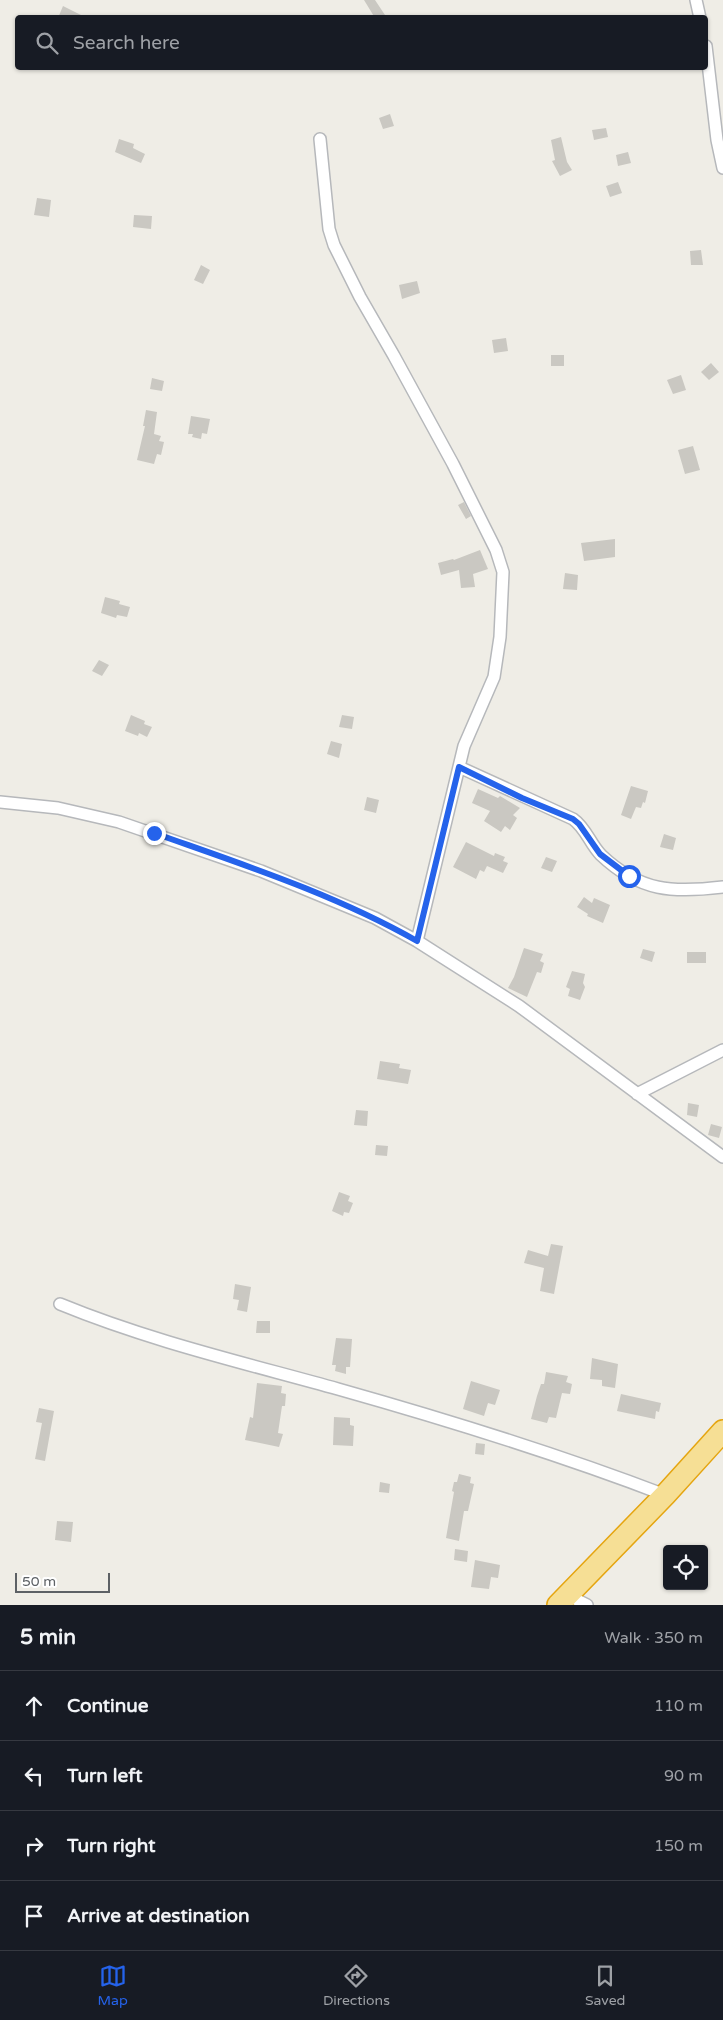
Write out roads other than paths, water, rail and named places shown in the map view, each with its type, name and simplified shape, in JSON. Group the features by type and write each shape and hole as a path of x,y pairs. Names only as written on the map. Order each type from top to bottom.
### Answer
{"highway":[{"path":"562,1600 665,1495 723,1431"}],"street":[{"path":"696,0 699,15"},
{"path":"708,63 717,140 723,168"},
{"path":"320,139 329,229 334,245 360,297 429,419 485,527 501,562 503,572 500,638 494,677 471,727 459,767 417,941"},
{"path":"459,767 522,798 573,819 579,824 600,854 616,867 643,883 672,890 723,886"},
{"path":"0,802 85,813 154,833 261,870 375,918 417,941 519,1006 723,1157"},
{"path":"637,1094 723,1050"},
{"path":"60,1304 94,1318 192,1349 403,1408 566,1458 665,1495"},
{"path":"562,1600 587,1605"}]}
